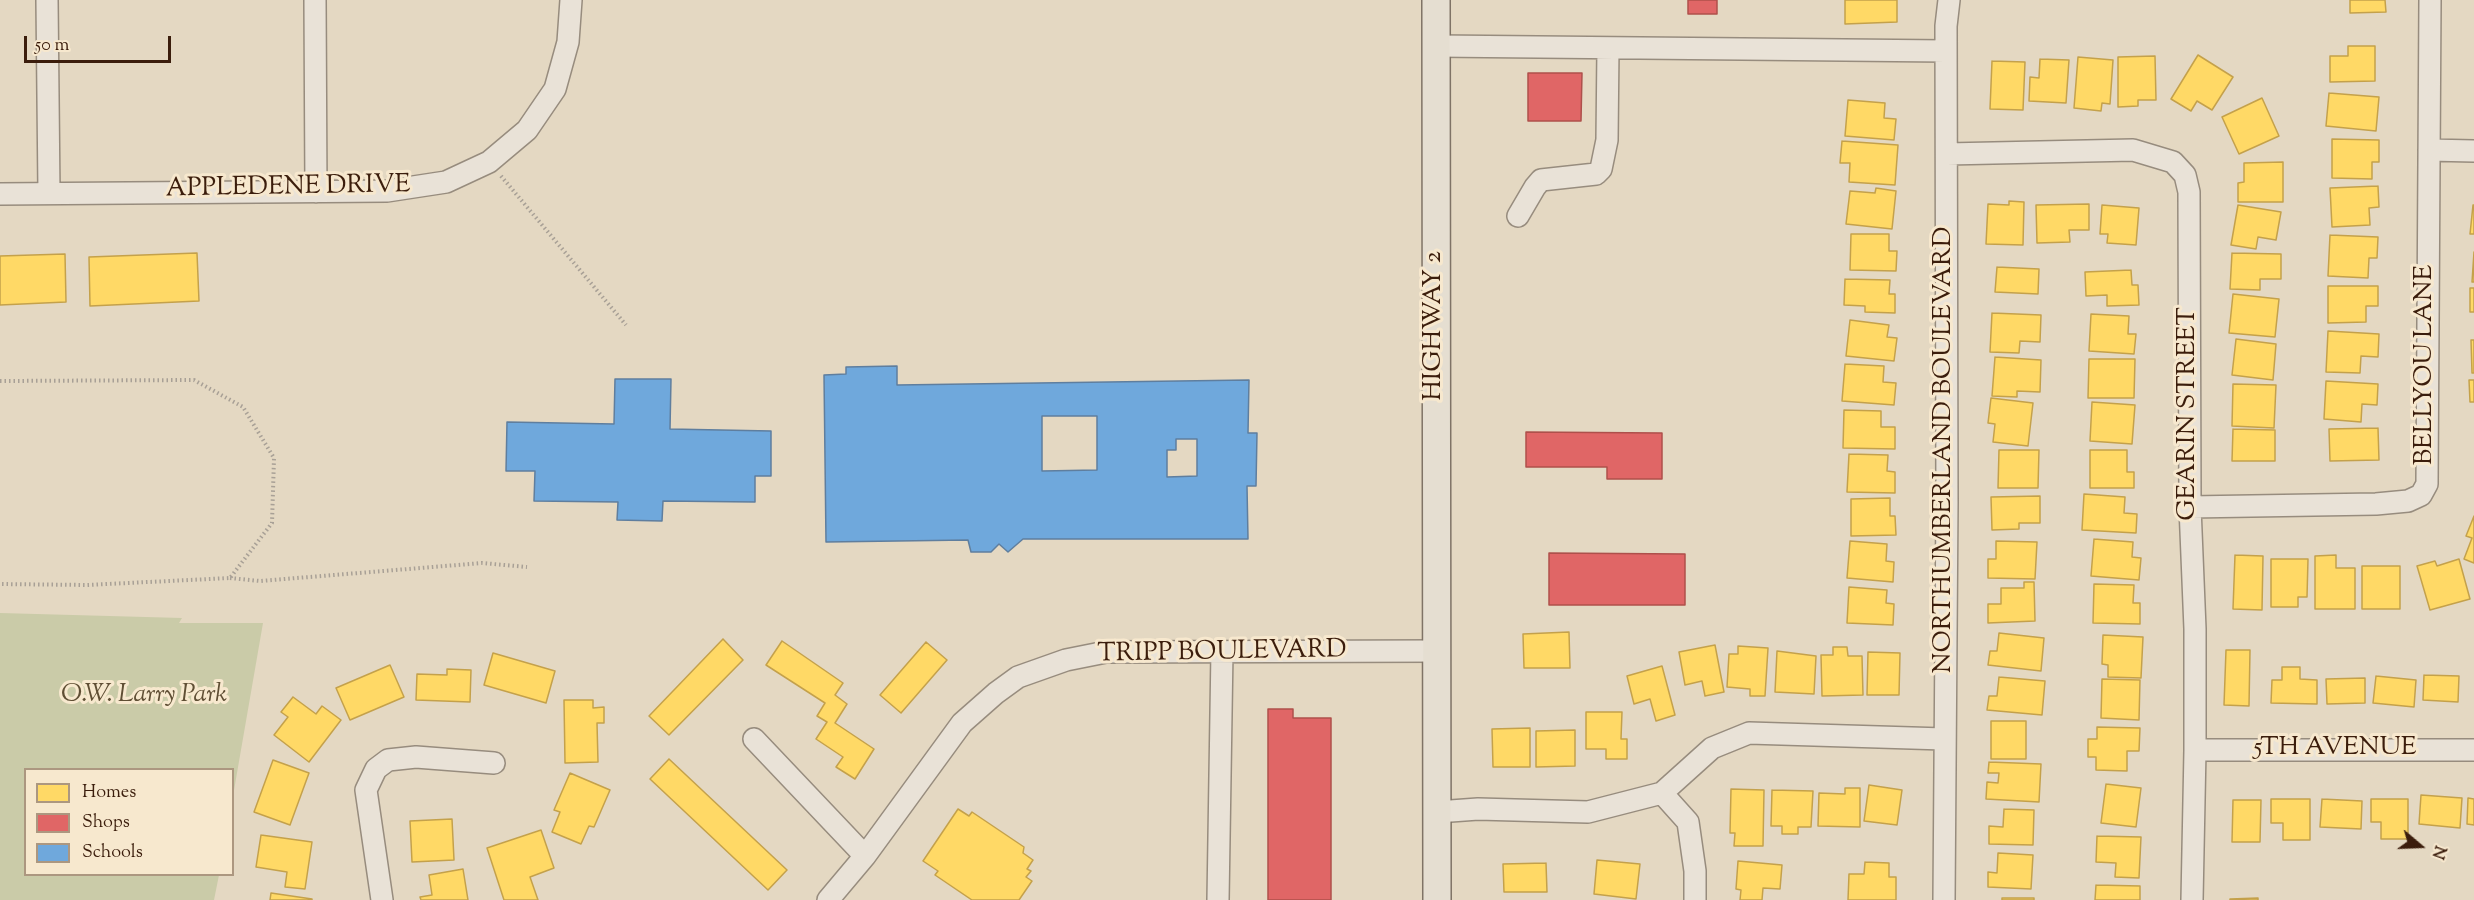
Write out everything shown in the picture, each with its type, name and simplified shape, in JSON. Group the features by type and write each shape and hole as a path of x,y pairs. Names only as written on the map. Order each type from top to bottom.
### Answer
{"main road":[{"name":"HIGHWAY 2","path":"1436,0 1437,900"}],"street":[{"path":"47,0 50,193"},
{"path":"315,0 316,192"},
{"name":"APPLEDENE DRIVE","path":"0,194 387,191 446,182 489,162 527,130 555,90 568,42 571,0"},
{"name":"NORTHUMBERLAND BOULEVARD","path":"1944,900 1947,502 1946,51 1949,0"},
{"name":"BELLYOU LANE","path":"2190,507 2376,504 2408,501 2421,495 2427,483 2430,0"},
{"path":"1436,46 1946,51"},
{"path":"1518,216 1541,180 1596,174 1601,169 1607,140 1608,48"},
{"name":"GEARIN STREET","path":"1947,154 2133,150 2173,162 2185,175 2189,192 2190,507 2195,629 2192,900"},
{"path":"2429,150 2474,151"},
{"path":"1218,900 1222,651"},
{"name":"TRIPP BOULEVARD","path":"828,900 864,856 962,723 1018,676 1066,660 1106,652 1437,651"},
{"path":"1437,812 1478,808 1588,812 1662,793 1712,748 1749,733 1944,739"},
{"path":"754,739 864,856"},
{"name":"5TH AVENUE","path":"2195,750 2474,750"},
{"path":"382,900 366,790 376,769 388,760 416,757 494,763"},
{"path":"1662,793 1688,822 1695,871 1695,900"}],"path":[{"path":"489,162 626,326"},
{"path":"0,381 194,380 243,406 274,458 272,523 230,578"},
{"path":"0,584 87,585 230,578 260,581 482,563 528,567"}],"green space":[{"name":"O.W. Larry Park","path":"0,613 182,618 179,623 263,623 234,790 234,768 24,768 24,876 219,876 214,900 0,900"}],"building: Homes":[{"path":"1845,0 1897,0 1897,22 1845,24"},
{"path":"2350,0 2385,0 2386,12 2350,13"},
{"path":"2348,46 2375,46 2375,81 2330,82 2330,56 2348,56"},
{"path":"2198,55 2233,77 2212,110 2197,101 2191,111 2171,99"},
{"path":"2155,56 2156,100 2138,100 2138,106 2118,107 2118,57"},
{"path":"2078,57 2113,60 2110,104 2102,103 2101,111 2074,108"},
{"path":"2040,59 2069,60 2066,103 2029,101 2030,77 2039,78"},
{"path":"1992,61 2025,62 2023,110 1990,109"},
{"path":"2329,93 2379,97 2376,131 2326,126"},
{"path":"2262,98 2279,136 2239,154 2222,117"},
{"path":"1848,100 1885,103 1884,118 1896,119 1894,140 1845,136"},
{"path":"2332,139 2379,140 2379,162 2372,162 2372,179 2332,178"},
{"path":"1842,141 1898,145 1895,185 1849,182 1850,163 1840,163"},
{"path":"2283,162 2283,202 2238,202 2238,183 2244,182 2244,163"},
{"path":"2378,186 2379,207 2369,208 2370,225 2332,227 2330,188"},
{"path":"1876,188 1896,191 1892,229 1846,224 1850,191 1875,193"},
{"path":"2009,201 2024,202 2023,245 1986,244 1988,204 2009,205"},
{"path":"2089,204 2089,230 2069,230 2070,242 2037,243 2036,205"},
{"path":"2102,205 2139,208 2136,245 2107,243 2108,234 2100,234"},
{"path":"2238,205 2281,212 2276,240 2258,237 2256,249 2231,245"},
{"path":"2473,205 2474,234 2470,234"},
{"path":"1851,234 1889,234 1889,251 1897,251 1896,271 1850,270"},
{"path":"2330,235 2378,237 2377,258 2369,258 2368,278 2328,276"},
{"path":"2474,252 2474,282 2472,282"},
{"path":"197,253 199,301 90,306 89,257"},
{"path":"2232,253 2281,254 2281,279 2260,279 2260,290 2230,289"},
{"path":"65,254 66,302 0,305 0,256"},
{"path":"1997,267 2039,269 2038,294 1995,292"},
{"path":"2131,270 2132,285 2138,285 2139,305 2107,306 2107,295 2086,296 2085,272"},
{"path":"1845,279 1890,280 1889,294 1895,294 1895,313 1865,312 1865,306 1844,305"},
{"path":"2328,286 2378,286 2378,306 2366,306 2366,322 2328,323"},
{"path":"2470,288 2474,288 2474,312 2470,312"},
{"path":"2233,294 2279,299 2275,337 2229,333"},
{"path":"1992,313 2041,315 2040,342 2020,341 2019,353 1990,352"},
{"path":"2091,314 2129,316 2128,334 2136,334 2134,354 2089,351"},
{"path":"1850,320 1889,325 1887,337 1897,338 1894,361 1846,356"},
{"path":"2328,331 2379,334 2378,357 2361,356 2360,373 2326,372"},
{"path":"2236,339 2276,344 2273,380 2232,375"},
{"path":"2471,340 2474,340 2474,373 2472,373"},
{"path":"1995,357 2041,360 2040,392 2017,391 2017,397 1992,396"},
{"path":"2089,359 2135,359 2134,398 2088,398"},
{"path":"1845,364 1884,366 1883,382 1896,383 1894,405 1842,401"},
{"path":"2469,380 2474,380 2474,402 2470,402"},
{"path":"2326,381 2378,384 2377,405 2362,404 2361,422 2324,419"},
{"path":"2233,384 2276,385 2274,428 2232,426"},
{"path":"1991,398 2033,403 2028,446 1993,442 1995,424 1988,423"},
{"path":"2092,402 2135,405 2132,444 2090,441"},
{"path":"1844,410 1881,411 1881,427 1895,427 1895,449 1843,448"},
{"path":"2378,428 2379,460 2330,461 2329,429"},
{"path":"2233,429 2275,430 2275,461 2232,461"},
{"path":"1999,450 2039,450 2038,488 1998,488"},
{"path":"2090,450 2127,450 2127,472 2134,472 2134,488 2090,488"},
{"path":"1849,454 1888,455 1887,471 1895,472 1895,493 1847,492"},
{"path":"2084,494 2125,497 2124,513 2137,514 2136,533 2082,530"},
{"path":"2040,496 2040,523 2019,523 2019,529 1992,530 1991,497"},
{"path":"1890,498 1890,516 1895,516 1896,535 1851,536 1851,499"},
{"path":"2474,516 2474,563 2464,559 2472,538 2466,536"},
{"path":"2094,539 2133,542 2132,557 2141,558 2139,580 2091,576"},
{"path":"1850,541 1887,544 1886,561 1894,562 1893,582 1847,578"},
{"path":"1996,541 2037,542 2035,579 1988,578 1988,559 1996,559"},
{"path":"2235,555 2263,556 2262,610 2233,609"},
{"path":"2336,555 2336,568 2355,568 2355,609 2315,609 2315,556"},
{"path":"2271,559 2308,559 2307,597 2298,597 2298,607 2271,607"},
{"path":"2459,559 2470,599 2430,610 2417,566 2435,561 2437,566"},
{"path":"2362,566 2400,566 2400,609 2362,609"},
{"path":"2024,582 2034,582 2035,621 1988,623 1988,604 2001,604 2001,588 2024,588"},
{"path":"2094,584 2134,585 2133,603 2140,603 2140,624 2093,623"},
{"path":"1849,587 1887,590 1886,603 1894,604 1893,625 1847,623"},
{"path":"1569,632 1570,668 1524,668 1523,634"},
{"path":"1999,633 2044,638 2041,671 1988,665 1990,651 1997,651"},
{"path":"2103,635 2143,637 2141,678 2108,677 2108,665 2102,664"},
{"path":"723,639 743,660 669,735 649,716"},
{"path":"782,641 843,683 835,695 847,704 835,723 874,749 855,779 836,767 843,757 816,739 827,722 817,716 825,703 766,665"},
{"path":"926,642 947,660 901,713 880,695"},
{"path":"1715,645 1724,692 1705,696 1702,681 1685,685 1679,652"},
{"path":"1738,646 1768,648 1765,696 1750,696 1750,689 1727,687 1729,654 1738,654"},
{"path":"1833,647 1847,647 1848,656 1862,656 1863,695 1822,696 1821,655 1833,655"},
{"path":"2226,650 2250,650 2249,706 2224,705"},
{"path":"1777,651 1816,656 1814,694 1775,692"},
{"path":"1868,652 1900,653 1899,695 1867,695"},
{"path":"493,653 555,671 546,703 484,685"},
{"path":"390,665 404,697 350,720 336,688"},
{"path":"1662,666 1675,715 1656,721 1650,699 1634,704 1627,676"},
{"path":"2282,667 2300,667 2300,679 2317,680 2317,704 2271,703 2272,680 2282,680"},
{"path":"447,669 471,670 470,702 416,700 417,674 447,675"},
{"path":"2424,675 2459,676 2458,702 2423,700"},
{"path":"2376,676 2416,680 2414,707 2373,703"},
{"path":"1999,677 2045,681 2042,715 1987,710 1989,696 1997,696"},
{"path":"2365,678 2365,703 2327,704 2326,679"},
{"path":"2102,679 2140,680 2139,720 2101,718"},
{"path":"293,697 316,714 322,706 341,720 309,762 274,735 288,717 281,712"},
{"path":"564,700 593,700 593,708 604,707 604,723 597,723 598,762 565,763"},
{"path":"1586,712 1622,712 1621,739 1627,739 1627,759 1606,759 1606,749 1586,749"},
{"path":"1991,721 2026,721 2026,759 1991,759"},
{"path":"2097,727 2140,728 2139,751 2127,751 2127,771 2096,770 2096,757 2088,757 2088,739 2097,739"},
{"path":"1530,728 1530,767 1493,767 1492,729"},
{"path":"1575,730 1575,766 1536,767 1536,731"},
{"path":"669,759 787,870 768,890 650,779"},
{"path":"273,760 309,773 290,825 254,812"},
{"path":"1989,762 2041,764 2039,802 1986,799 1987,782 1998,783 1999,773 1988,773"},
{"path":"570,773 610,790 594,827 589,826 581,844 552,832 560,812 554,810"},
{"path":"2106,784 2141,788 2136,827 2101,823"},
{"path":"1869,785 1902,790 1897,825 1864,821"},
{"path":"1845,788 1860,788 1860,827 1818,826 1819,793 1845,794"},
{"path":"1731,789 1764,790 1763,846 1734,846 1735,833 1730,833"},
{"path":"1772,790 1813,791 1811,827 1798,827 1798,834 1782,834 1782,826 1771,826"},
{"path":"2421,795 2462,798 2460,828 2419,824"},
{"path":"2468,798 2474,799 2474,825 2467,824"},
{"path":"2271,799 2310,799 2310,840 2283,840 2283,823 2271,823"},
{"path":"2322,799 2362,801 2361,829 2320,827"},
{"path":"2371,799 2408,799 2408,839 2381,839 2381,822 2371,822"},
{"path":"2233,800 2261,800 2260,842 2232,842"},
{"path":"958,809 969,816 972,812 1024,847 1023,853 1033,860 1027,869 1031,871 1026,877 1032,881 1019,900 972,900 935,875 938,871 923,861"},
{"path":"2004,809 2034,810 2033,845 1989,844 1989,826 2003,827"},
{"path":"452,819 454,860 412,862 410,821"},
{"path":"541,830 554,868 530,877 538,900 504,900 487,848"},
{"path":"261,835 312,842 305,889 285,887 287,872 256,867"},
{"path":"2097,836 2141,837 2139,878 2115,877 2116,863 2096,862"},
{"path":"1998,853 2033,855 2031,889 1988,887 1988,872 1997,873"},
{"path":"1597,860 1640,864 1636,899 1594,894"},
{"path":"1738,861 1782,865 1780,889 1763,888 1762,900 1740,900 1741,890 1736,889"},
{"path":"1865,862 1889,863 1889,877 1896,877 1896,900 1848,900 1849,874 1864,874"},
{"path":"1546,863 1547,892 1504,892 1503,864"},
{"path":"463,869 468,900 421,900 420,897 432,895 429,875"},
{"path":"2096,885 2140,886 2140,900 2095,900"},
{"path":"271,893 312,899 312,900 270,900"},
{"path":"2002,898 2034,898 2034,900 2002,900"},
{"path":"2258,898 2258,900 2230,900 2230,899"}],"building: Shops":[{"path":"1688,0 1717,0 1717,14 1688,14"},
{"path":"1528,73 1582,73 1581,121 1528,121"},
{"path":"1526,432 1662,433 1662,479 1607,479 1607,467 1526,467"},
{"path":"1549,553 1685,554 1685,605 1549,605"},
{"path":"1268,709 1293,709 1293,718 1331,718 1331,900 1268,900"}],"building: Schools":[{"path":"897,366 897,385 1249,380 1248,433 1257,433 1256,486 1247,486 1248,539 1023,539 1008,552 999,544 991,552 971,552 968,540 826,542 824,375 846,374 846,367","holes":["1042,416 1097,416 1097,470 1042,471","1176,439 1197,439 1197,476 1167,477 1167,450 1176,450"]},
{"path":"615,379 671,379 670,429 771,431 771,476 755,476 755,502 663,501 662,521 617,520 618,502 534,501 535,471 506,471 507,422 614,424"}]}
